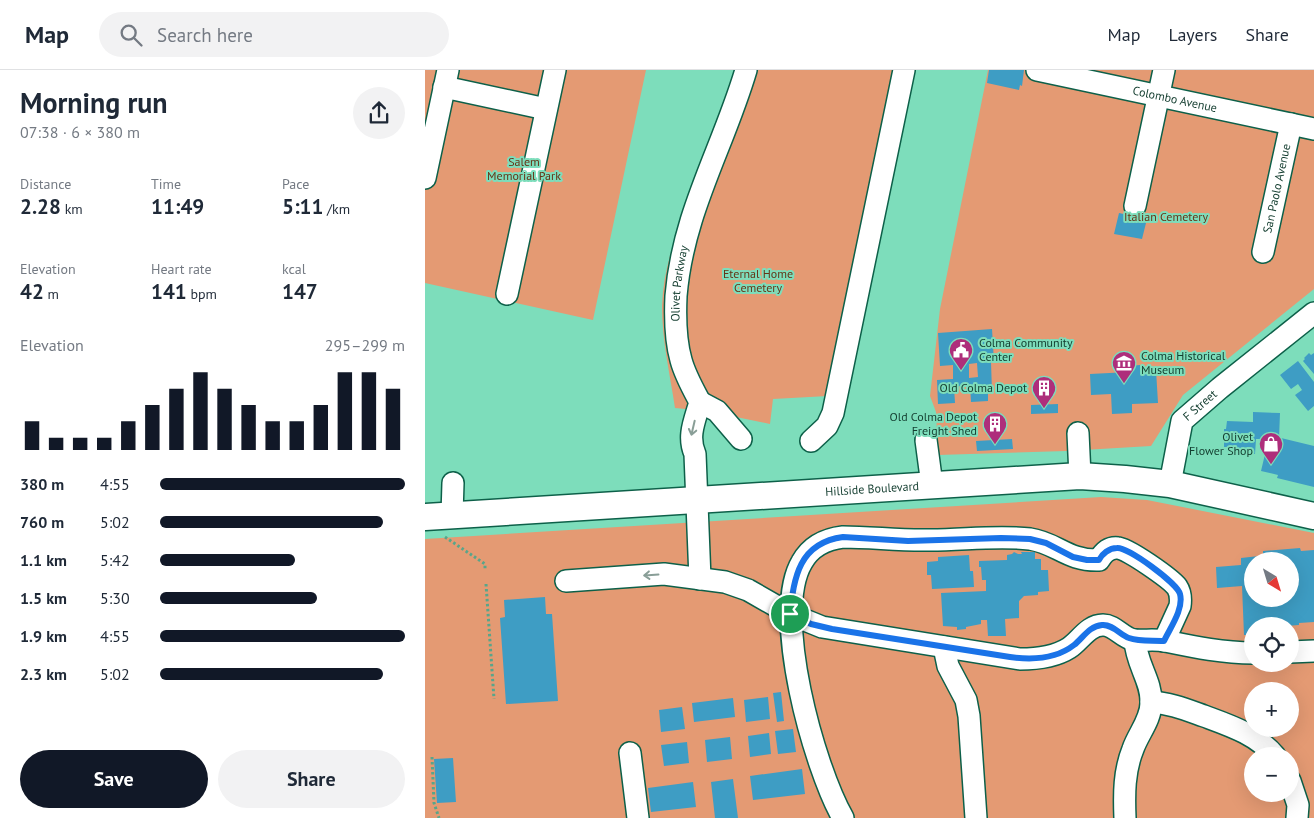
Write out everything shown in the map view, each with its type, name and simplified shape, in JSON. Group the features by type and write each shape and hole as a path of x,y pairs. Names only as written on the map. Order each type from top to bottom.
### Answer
{"main road":[{"name":"Hillside Boulevard","path":"425,517 448,526 697,499 1080,476 1125,478 1170,484 1314,516"}],"street":[{"path":"507,294 555,70"},
{"name":"Olivet Parkway","path":"700,402 681,362 677,342 675,307 679,270 686,235 696,201 730,119 746,70"},
{"path":"811,441 827,426 833,413 904,70"},
{"name":"Colombo Avenue","path":"1037,70 1314,129"},
{"path":"1135,206 1164,70"},
{"path":"425,178 446,78 546,109"},
{"name":"San Paolo Avenue","path":"1263,252 1291,124"},
{"name":"F Street","path":"1170,484 1180,416 1220,388 1314,313"},
{"path":"700,579 695,454 691,446 691,438 700,402 717,410 741,439"},
{"path":"1078,434 1080,476"},
{"path":"926,440 932,485"},
{"path":"448,526 453,483"},
{"path":"843,818 831,794 812,739 800,688 792,636 790,614 797,574 803,560 816,546 833,538 852,537 908,541 1021,538 1038,541 1068,555 1087,560 1099,560 1102,555 1112,548 1123,548 1164,576 1176,586 1180,595 1181,600 1177,612 1164,641"},
{"path":"567,580 664,574 725,582 737,585 790,614 822,627 1010,657 1038,658 1067,649 1092,628 1101,625 1111,627 1123,636 1135,640 1164,641 1204,650 1244,652"},
{"path":"1125,818 1126,771 1136,741 1148,718 1151,702 1149,685 1137,658 1135,640"},
{"path":"945,647 948,666 965,700 969,716 976,818"},
{"path":"1299,652 1314,651"},
{"path":"1151,702 1178,706 1238,729 1265,747"},
{"path":"630,753 638,818"},
{"path":"1296,802 1297,818"}],"path":[{"path":"448,526 485,564 485,570"},
{"path":"486,584 494,699"},
{"path":"431,757 435,803 439,818"}],"green space":[{"name":"Salem Memorial Park","path":"425,70 646,70 593,320 425,283"},
{"name":"Eternal Home Cemetery","path":"738,70 895,70 828,396 773,399 770,424 707,411 675,408 663,332 662,306 668,262 682,219 717,136"},
{"name":"Italian Cemetery","path":"988,70 1314,70 1314,289 1183,395 1151,446 938,455 936,412 930,396 940,309"},
{"path":"1101,497 1147,500 1314,533 1314,818 425,818 425,539"}],"building":[{"path":"989,70 1024,70 1022,86 1020,85 1019,90 987,83"},
{"path":"1119,213 1147,219 1142,239 1114,234"},
{"name":"Colma Community Center","path":"992,329 994,362 991,362 992,392 988,392 988,401 971,402 970,385 954,387 955,403 938,404 937,380 953,379 953,365 940,366 938,333","holes":["977,363 978,377 969,378 969,364"]},
{"path":"1309,353 1311,355 1314,353 1314,374 1303,361"},
{"path":"1298,361 1314,382 1314,406 1308,411 1295,395 1302,390 1298,384 1291,389 1280,375"},
{"name":"Colma Historical Museum","path":"1140,365 1140,371 1156,370 1158,403 1132,404 1132,413 1112,414 1111,394 1091,395 1090,374 1129,372 1128,366"},
{"name":"Old Colma Depot","path":"1058,404 1058,413 1031,414 1031,405"},
{"path":"1253,412 1280,413 1279,439 1256,439 1255,454 1227,453 1227,447 1224,447 1224,429 1226,429 1227,421 1253,422"},
{"path":"1281,438 1314,446 1314,487 1277,478 1278,475 1261,471 1266,450 1278,453"},
{"name":"Old Colma Depot Freight Shed","path":"1012,439 1013,449 977,451 976,441"},
{"path":"1300,548 1301,551 1314,550 1314,622 1299,623 1299,617 1244,617 1244,635 1242,586 1217,588 1216,567 1241,565 1241,558 1244,558 1244,608 1299,608 1299,552 1263,552"},
{"path":"1014,552 1022,554 1021,552 1035,552 1035,559 1041,559 1041,570 1048,570 1049,591 1038,592 1038,595 1024,596 1019,601 1019,618 1005,619 1006,636 988,636 987,620 981,620 981,624 966,627 966,629 957,630 957,627 943,626 941,593 986,591 986,580 982,580 979,561 1007,560 1007,555"},
{"path":"969,555 974,587 932,589 931,575 927,575 927,562 938,561 938,557"},
{"path":"545,597 546,614 552,614 558,701 506,704 500,618 505,617 504,600"},
{"path":"781,692 784,721 777,722 773,693"},
{"path":"768,697 770,719 746,722 744,700"},
{"path":"733,698 735,717 694,722 692,703"},
{"path":"682,707 685,729 661,732 659,710"},
{"path":"793,729 796,752 778,754 775,731"},
{"path":"769,733 771,754 750,757 748,736"},
{"path":"730,737 732,759 707,762 705,740"},
{"path":"687,742 689,763 664,766 661,745"},
{"path":"453,758 456,802 437,803 434,759"},
{"path":"802,769 805,794 753,800 750,776"},
{"path":"733,779 738,818 715,818 711,782"},
{"path":"693,782 696,807 651,812 648,788"}],"place":[{"name":"Colma Community Center","path":"961,371"},
{"name":"Colma Historical Museum","path":"1124,384"},
{"name":"Old Colma Depot","path":"1044,409"},
{"name":"Old Colma Depot Freight Shed","path":"995,445"},
{"name":"Olivet Flower Shop","path":"1271,465"}],"route":[{"path":"843,537 908,541 1030,539 1046,543 1081,560 1099,560 1102,555 1112,548 1123,548 1171,581 1179,590 1181,600 1164,641 1135,640 1123,636 1111,627 1101,625 1092,628 1062,652 1029,659 832,629 811,624 790,614 797,574 803,560 816,546 833,538 843,537"}]}
